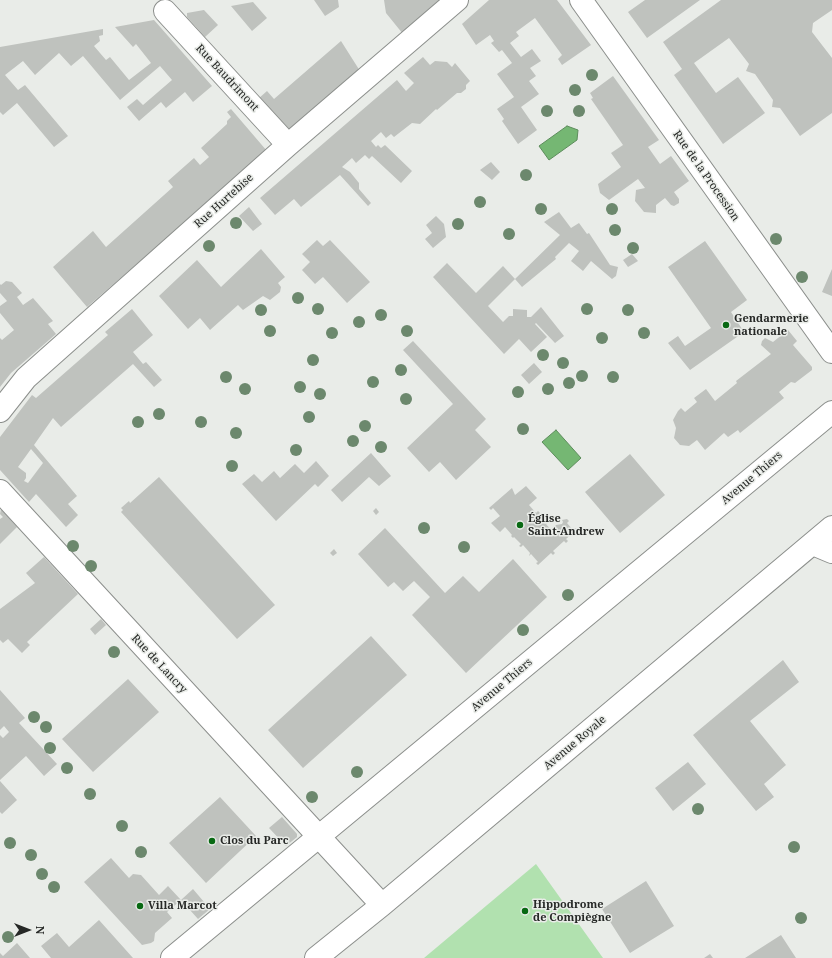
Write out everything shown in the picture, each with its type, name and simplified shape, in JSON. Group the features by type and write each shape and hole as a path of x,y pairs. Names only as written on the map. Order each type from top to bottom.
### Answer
{"street":[{"name":"Rue Hurtebise","path":"0,411 26,378 288,145 457,0"},
{"name":"Rue de la Procession","path":"581,0 832,352"},
{"name":"Rue Baudrimont","path":"165,11 288,145"},
{"name":"Avenue Thiers","path":"172,958 832,412"},
{"name":"Rue de Lancry","path":"0,491 382,905"},
{"name":"Avenue Royale","path":"316,958 822,548 832,527"}],"shaded area":[{"path":"567,126 578,130 577,140 549,160 539,146"},
{"path":"556,430 581,458 568,470 542,442"},
{"name":"Hippodrome de Compiègne","path":"536,864 603,958 424,958"}],"building":[{"path":"314,0 338,0 339,7 325,16"},
{"path":"384,0 444,0 403,34 386,13"},
{"path":"489,0 557,0 591,45 562,65 558,59 562,55 535,18 516,32 519,36 510,43 521,57 532,49 541,61 530,68 536,76 529,81 539,94 521,107 537,130 518,144 502,121 504,119 497,109 514,97 497,74 512,63 502,50 499,52 491,43 494,41 490,35 476,45 462,24"},
{"path":"645,0 700,0 647,38 628,12"},
{"path":"721,0 832,0 832,10 813,23 812,32 832,58 832,113 800,136 780,108 772,107 773,100 755,74 746,71 749,64 729,38 694,63 716,93 738,77 765,113 723,144 674,75 682,69 663,42"},
{"path":"253,2 267,18 252,31 231,6"},
{"path":"204,10 218,25 205,37 187,17 187,13"},
{"path":"154,20 212,86 193,102 185,92 166,108 161,102 139,121 127,107 137,99 143,105 172,80 160,66 120,100 83,56 71,66 59,53 35,75 23,61 5,75 18,90 25,85 68,136 54,147 17,103 3,115 0,112 0,47 103,29 103,35 99,36 100,41 94,46 106,60 110,57 129,80 151,63 136,44 133,47 115,27"},
{"path":"341,41 360,71 288,133 258,99 267,91 274,99"},
{"path":"423,57 430,65 435,61 447,62 452,67 455,63 470,81 466,85 466,89 461,93 457,93 437,110 436,109 420,124 412,123 394,137 391,134 386,138 381,132 371,141 376,147 378,145 381,148 385,145 412,171 401,183 372,156 369,159 365,155 356,163 352,158 342,167 350,172 359,183 359,189 371,203 368,206 340,175 301,207 294,199 275,215 260,198 397,80 406,91 414,83 404,73"},
{"path":"613,76 659,140 648,147 660,164 671,156 689,181 674,192 679,199 679,203 674,206 671,205 665,198 656,205 656,213 644,212 635,201 636,190 645,188 638,179 609,200 600,193 598,184 621,167 611,153 623,145 591,99 593,98 590,93"},
{"path":"231,109 267,151 87,307 53,267 93,231 106,247 173,187 168,181 194,158 200,165 209,157 201,148 227,124 227,121 231,117 227,112"},
{"path":"491,162 500,172 492,180 480,170"},
{"path":"249,207 262,224 253,231 239,216"},
{"path":"559,212 571,228 579,223 587,234 589,233 610,265 618,267 616,276 612,279 591,261 583,271 571,261 579,251 569,243 555,257 556,259 522,287 515,279 560,235 544,222"},
{"path":"436,216 444,224 446,237 433,248 425,239 432,233 426,225"},
{"path":"317,240 323,246 330,240 370,282 347,303 323,277 315,284 302,270 310,262 302,254"},
{"path":"705,241 747,300 731,312 744,332 690,370 668,343 678,336 685,346 711,328 668,267"},
{"path":"261,249 285,277 278,283 281,287 280,292 270,300 263,296 243,310 238,305 210,330 200,318 188,329 159,296 197,260 221,287"},
{"path":"632,254 638,261 628,267 623,260"},
{"path":"447,263 476,293 503,266 515,279 488,306 503,322 509,316 513,316 513,309 527,310 527,317 531,317 541,307 564,336 555,343 536,323 535,324 547,337 531,352 519,339 504,354 433,277"},
{"path":"832,269 832,296 822,292"},
{"path":"6,281 12,282 22,293 17,297 23,305 33,298 53,321 48,324 56,334 11,373 0,387 0,338 2,340 14,330 0,313 0,306 7,301 0,293 0,284 1,285"},
{"path":"132,309 153,335 133,352 143,364 146,362 162,380 154,387 133,364 61,427 53,418 34,445 77,496 68,504 78,515 66,527 36,494 29,502 0,470 0,437 32,395 36,398 108,335 105,332","holes":["31,449 43,463 28,483 24,481 26,478 26,473 18,467"]},
{"path":"788,330 797,341 793,345 812,367 812,370 795,383 791,382 779,392 784,398 740,433 738,430 728,437 724,433 705,450 697,440 689,446 680,445 674,438 676,428 673,420 678,411 681,408 685,412 697,402 694,398 706,389 715,401 737,383 736,381 771,354 761,345 765,338 773,342"},
{"path":"413,341 486,419 475,430 491,447 456,480 440,462 429,472 407,448 453,404 403,350"},
{"path":"534,363 542,372 529,384 521,375"},
{"path":"371,453 391,476 379,486 369,477 342,502 331,490"},
{"path":"630,454 665,495 620,533 585,492"},
{"path":"316,461 329,476 318,487 315,484 276,521 242,484 254,474 262,482 274,471 280,478 295,464 304,473"},
{"path":"159,477 275,605 237,639 121,512 123,510 121,508 129,501 130,503"},
{"name":"Église Saint-Andrew","path":"526,486 537,498 529,505 536,513 538,511 540,513 538,515 545,522 547,520 548,522 546,524 552,531 556,525 562,524 562,520 567,519 569,521 567,523 573,530 575,528 577,529 575,531 577,534 575,535 573,533 566,539 568,541 566,543 564,541 553,551 555,553 553,555 551,553 538,565 536,563 538,562 531,554 529,556 530,553 523,545 521,547 519,546 521,544 511,536 512,535 505,527 500,532 491,523 500,516 493,508 491,510 489,508 512,488 515,495"},
{"path":"376,508 379,512 376,515 373,511"},
{"path":"1,509 17,527 0,544 0,519 3,517 0,514"},
{"path":"385,528 445,593 463,576 479,592 513,559 547,597 466,673 412,615 430,597 414,581 403,591 394,582 388,587 358,554"},
{"path":"334,549 337,553 333,556 330,553"},
{"path":"44,557 78,594 27,642 30,645 22,653 8,639 3,643 0,640 0,609 35,583 26,573"},
{"path":"101,619 106,625 95,635 90,629"},
{"path":"371,636 407,675 303,768 268,730"},
{"path":"783,660 799,682 750,721 786,765 764,784 774,797 756,811 693,735"},
{"path":"128,679 159,712 93,772 62,739"},
{"path":"0,690 25,718 19,723 57,764 44,776 26,756 0,780 0,735 3,738 9,732 4,726 0,730"},
{"path":"688,762 706,784 673,811 655,788"},
{"path":"0,781 17,800 2,814 0,812"},
{"name":"Clos du Parc","path":"220,797 256,836 206,883 169,843"},
{"path":"282,817 297,834 297,837 286,846 269,828"},
{"name":"Villa Marcot","path":"111,858 129,878 133,874 141,875 159,895 168,886 181,900 167,912 172,918 155,933 154,941 151,943 142,945 84,882"},
{"path":"646,881 674,926 630,953 602,909"},
{"path":"193,889 210,909 198,919 181,900"},
{"path":"99,920 133,958 51,958 41,946 57,933 69,947"},
{"path":"781,935 796,958 745,958"},
{"path":"17,943 30,958 0,958 0,953 3,956"},
{"path":"710,954 713,958 704,958"}],"place":[{"name":"Gendarmerie nationale","path":"726,325"},
{"name":"Église Saint-Andrew","path":"520,525"},
{"name":"Clos du Parc","path":"212,841"},
{"name":"Villa Marcot","path":"140,906"},
{"name":"Hippodrome de Compiègne","path":"525,911"}]}
